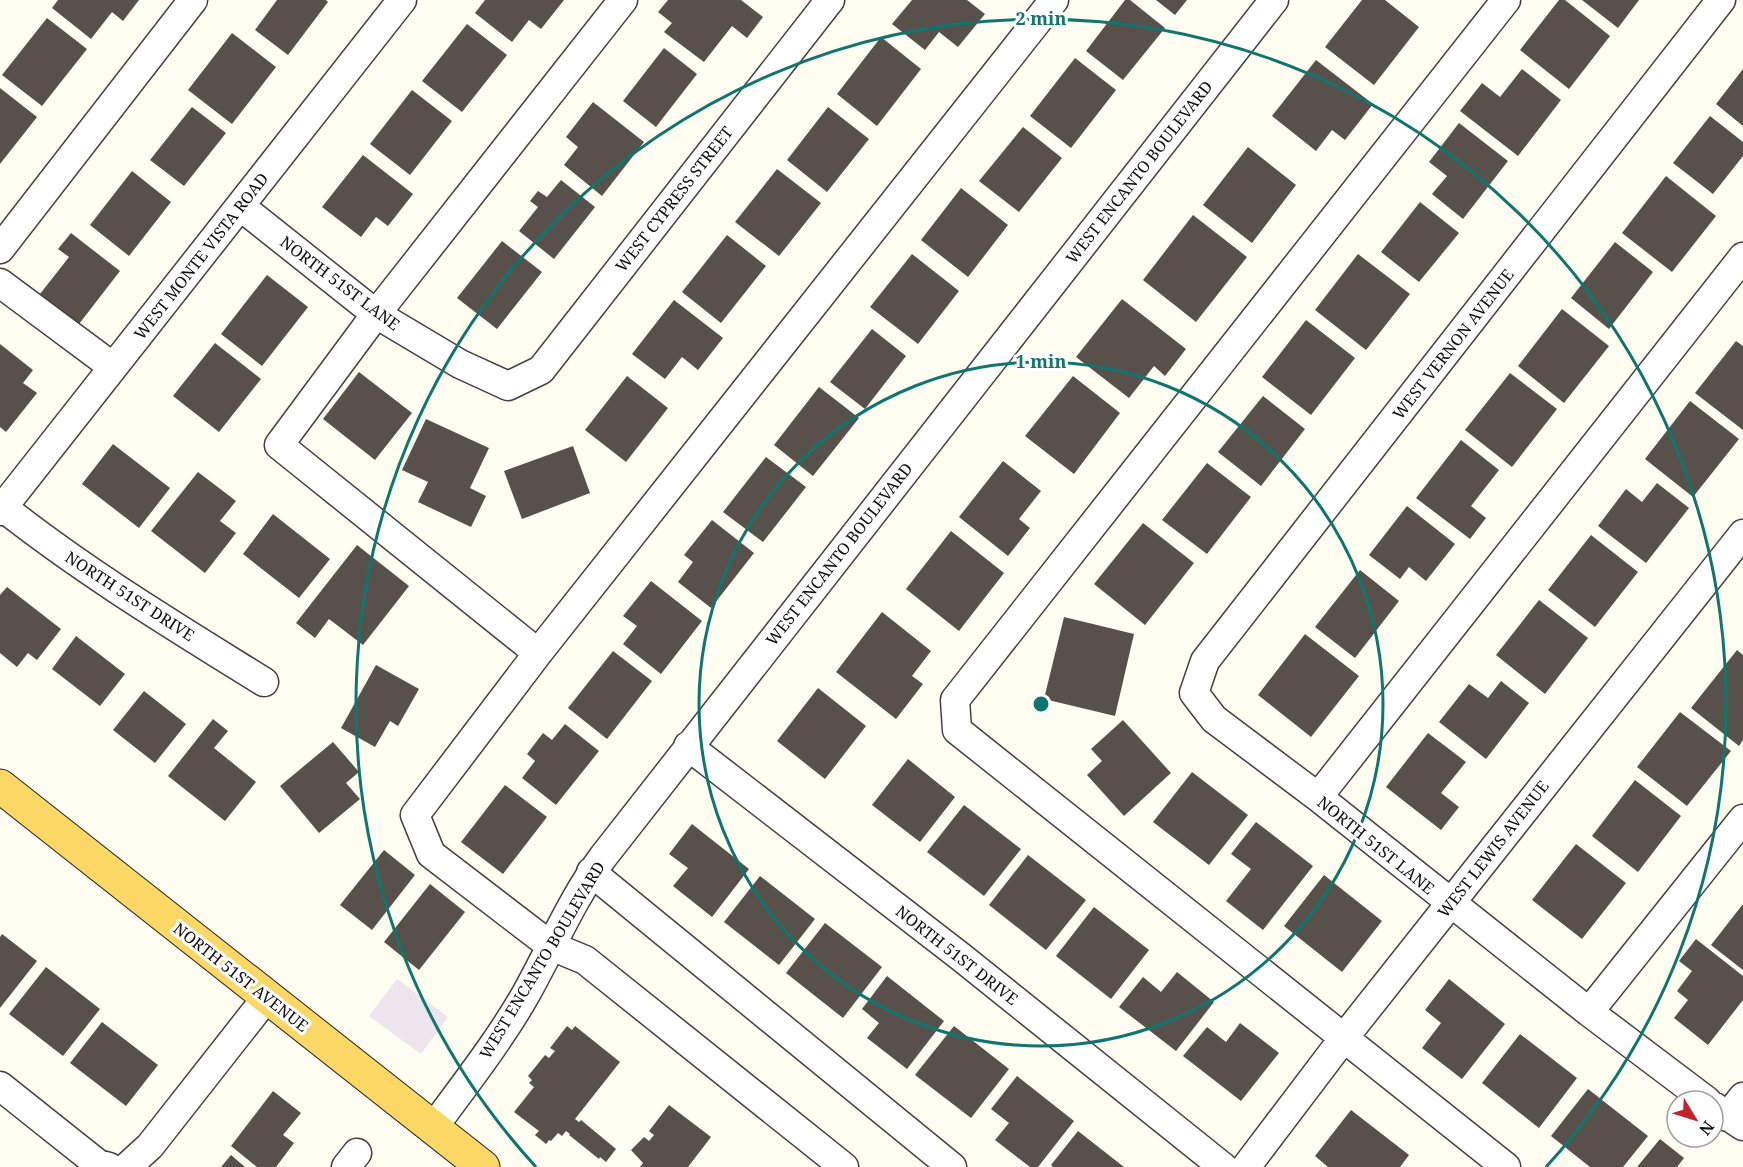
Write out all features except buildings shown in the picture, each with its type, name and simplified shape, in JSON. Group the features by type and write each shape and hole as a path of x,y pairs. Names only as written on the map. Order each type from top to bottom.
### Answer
{"main road":[{"name":"NORTH 51ST AVENUE","path":"0,786 483,1167"}],"street":[{"path":"0,249 193,0"},
{"name":"WEST MONTE VISTA ROAD","path":"1,508 402,0"},
{"path":"538,653 279,445 376,314 623,0"},
{"name":"WEST CYPRESS STREET","path":"508,386 541,370 830,0"},
{"path":"844,1167 585,960 551,946 431,854 415,815 538,653 1054,0"},
{"name":"WEST ENCANTO BOULEVARD","path":"433,1128 500,1035 526,993 571,904 591,872 1274,0"},
{"path":"1506,0 956,700 957,730 1506,1167"},
{"name":"WEST VERNON AVENUE","path":"1194,693 1205,661 1721,0"},
{"name":"NORTH 51ST LANE","path":"240,206 376,314 460,364 508,386"},
{"path":"1318,798 1743,257"},
{"path":"0,283 113,367"},
{"name":"NORTH 51ST DRIVE","path":"1,508 156,615 264,682"},
{"name":"WEST LEWIS AVENUE","path":"1246,1167 1343,1039 1743,534"},
{"name":"NORTH 51ST LANE","path":"1194,693 1214,719 1318,798 1450,904 1589,1012 1727,1109"},
{"name":"NORTH 51ST DRIVE","path":"688,746 961,957 1223,1167"},
{"path":"1589,1012 1743,819"},
{"path":"591,872 952,1167"},
{"path":"127,1167 150,1146 267,997"},
{"path":"0,1086 98,1164 109,1167"}],"shaded area":[{"path":"397,979 448,1017 421,1054 369,1016"}]}
